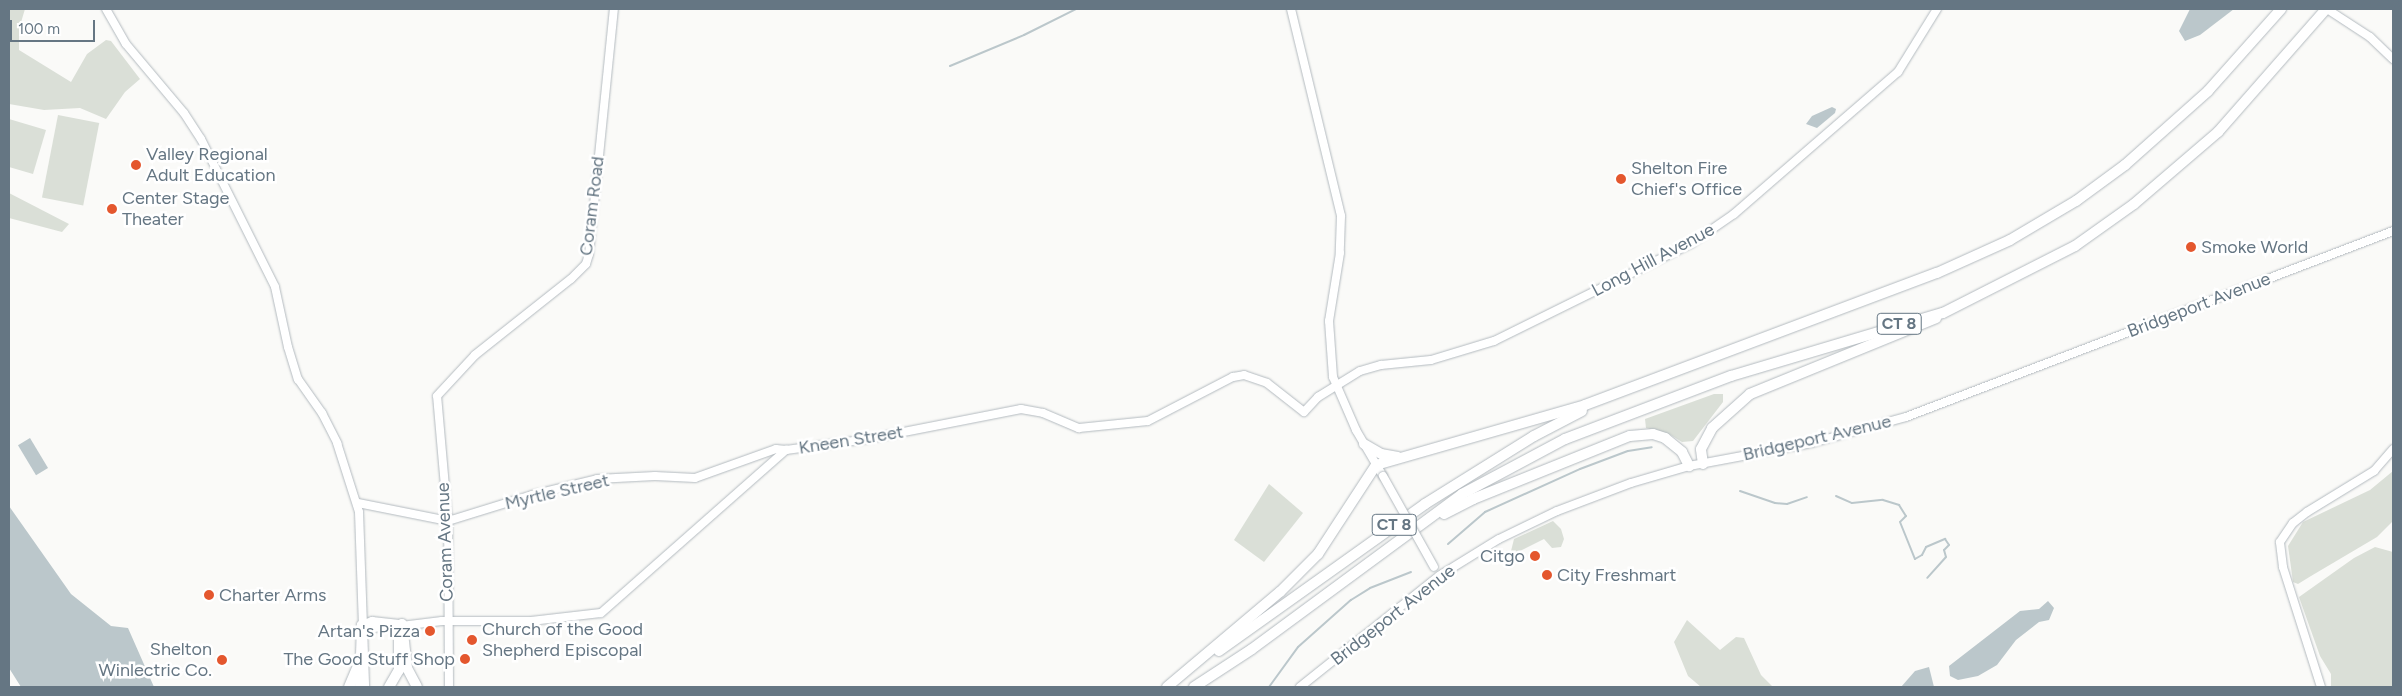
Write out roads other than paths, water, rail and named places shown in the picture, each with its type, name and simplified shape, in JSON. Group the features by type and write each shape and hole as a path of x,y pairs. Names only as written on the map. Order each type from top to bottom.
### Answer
{"highway":[{"name":"CT 8","path":"1168,687 1432,499 1534,436 1634,386 1937,273 2010,240 2052,217 2125,165 2168,128 2258,38 2281,9"},
{"name":"CT 8","path":"1194,687 1407,536 1462,494 1565,439 1731,376 1943,313 2040,267 2134,204 2218,132 2326,9"},
{"path":"1703,464 1701,449 1712,428 1750,394 1928,324 1943,313"},
{"path":"1168,687 1280,592 1318,554 1376,465 1560,413 1634,386"},
{"path":"1407,536 1473,499 1630,436 1653,434 1665,438 1682,452 1689,466"},
{"path":"1364,444 1381,454 1401,457"},
{"path":"389,687 398,670 399,627 402,624"},
{"path":"402,624 406,632 407,668 417,687"},
{"path":"350,687 358,666"}],"street":[{"path":"106,9 126,44 181,109 201,139 275,287 293,367 301,385 329,425 358,503 361,625 358,666 360,687"},
{"name":"Coram Road","path":"437,396 476,355 571,279 586,264 597,188 614,9"},
{"path":"1291,9 1341,216 1340,253 1329,321 1335,385 1364,444 1439,576"},
{"name":"Long Hill Avenue","path":"1304,412 1335,385 1360,371 1381,365 1431,360 1494,341 1692,243 1769,186 1898,72 1937,9"},
{"path":"2326,9 2346,20 2393,59"},
{"name":"Bridgeport Avenue","path":"1300,687 1439,576 1499,540 1557,511 1631,483 1689,466 1812,444 1906,417 2393,231"},
{"name":"Kneen Street","path":"361,625 366,622 402,624 447,621 531,621 601,613 786,450 884,436 1022,409 1043,413 1079,428 1148,422 1233,377 1244,375 1267,383 1304,412"},
{"name":"Coram Avenue","path":"437,396 448,521 447,621 449,687"},
{"path":"2322,687 2283,567 2280,542 2293,523 2374,471 2393,449"},
{"name":"Myrtle Street","path":"358,503 448,521 532,495 597,480 654,476 695,478 768,451 786,450"},
{"path":"361,625 365,640 365,687"}],"waterway":[{"path":"950,66 1024,35 1076,9"},
{"path":"1448,544 1485,512 1580,469 1628,451 1652,447"},
{"path":"1740,491 1775,503 1787,504 1807,497"},
{"path":"1836,496 1852,503 1883,500 1899,505 1906,516 1900,522 1915,559 1922,555 1926,547 1945,539 1949,545 1944,550 1946,557 1927,578"},
{"path":"1269,687 1298,647 1351,600 1370,588 1411,572"}],"place":[{"name":"Valley Regional Adult Education","path":"136,165"},
{"name":"Shelton Fire Chief's Office","path":"1621,179"},
{"name":"Center Stage Theater","path":"112,209"},
{"name":"Smoke World","path":"2191,247"},
{"name":"Citgo","path":"1535,556"},
{"name":"City Freshmart","path":"1547,575"},
{"name":"Charter Arms","path":"209,595"},
{"name":"Artan's Pizza","path":"430,631"},
{"name":"Church of the Good Shepherd Episcopal","path":"472,640"},
{"name":"The Good Stuff Shop","path":"465,659"},
{"name":"Shelton Winlectric Co.","path":"222,660"}]}
